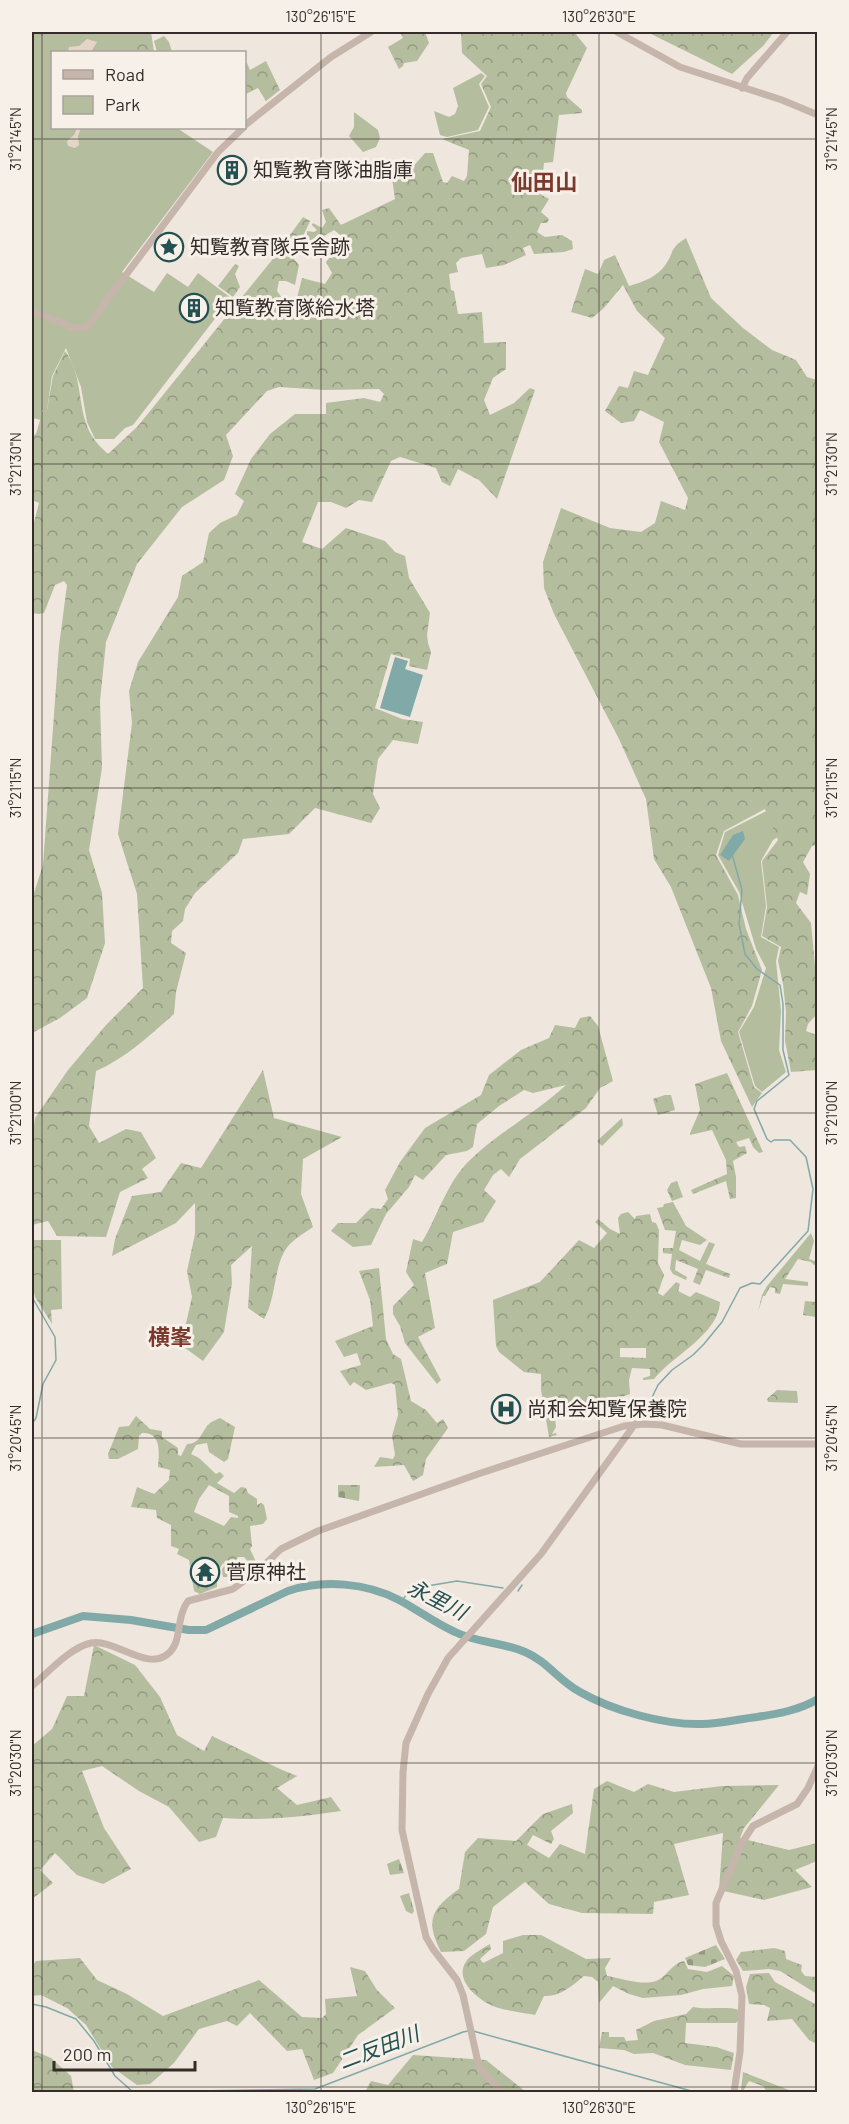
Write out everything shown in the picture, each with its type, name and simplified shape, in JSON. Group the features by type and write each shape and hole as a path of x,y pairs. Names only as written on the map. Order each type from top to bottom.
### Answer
{"street":[{"path":"246,125 331,57 371,32"},
{"path":"617,32 680,67 792,104 818,115"},
{"path":"742,88 747,78 786,32"},
{"path":"32,311 74,328 87,327 218,152 242,129"},
{"path":"32,1686 71,1653 93,1643 108,1645 152,1660 168,1655 174,1647 181,1612 188,1601 234,1589 260,1569 278,1551 294,1541 478,1474 614,1429 635,1424 662,1425 741,1444 818,1444"},
{"path":"501,2092 479,2067 463,1995 456,1980 426,1936 402,1830 406,1743 443,1668 463,1640 541,1554 635,1424"},
{"path":"734,2092 740,2052 742,1996 736,1971 716,1925 716,1903 742,1843 753,1826 797,1804 808,1788 818,1766"}],"green space":[{"path":"32,32 151,32 154,51 51,51 51,129 178,129 213,152 122,272 154,292 167,273 188,287 198,273 231,298 133,425 125,428 114,439 95,439 87,422 81,387 66,348 52,376 47,410 42,410 41,420 32,418"},
{"path":"32,32 47,32 50,41 47,44 32,39"},
{"path":"400,32 425,32 429,43 417,61 404,63 399,69 388,47 403,38"},
{"path":"461,32 575,33 587,48 566,93 567,97 582,110 582,113 559,115 553,162 544,163 540,194 549,199 541,212 549,219 547,223 541,223 537,232 545,237 562,235 572,241 573,249 564,252 534,254 530,245 523,248 526,255 504,265 486,268 482,254 461,258 456,263 458,272 449,274 458,314 482,312 484,343 506,342 506,369 493,378 484,400 490,415 514,403 530,388 535,390 497,499 479,480 458,469 450,486 442,482 436,468 400,457 391,461 372,502 359,500 346,508 331,502 318,502 302,542 322,549 346,528 385,541 395,552 405,556 409,578 430,613 427,635 431,652 427,670 409,666 410,659 391,654 375,708 402,719 423,722 418,744 393,740 378,759 373,794 380,808 371,823 315,808 289,834 243,839 238,853 195,893 185,909 183,921 172,931 171,943 186,953 176,992 174,1014 127,1053 96,1071 89,1126 99,1143 126,1129 141,1132 156,1158 142,1169 148,1178 120,1192 106,1237 57,1236 48,1221 32,1225 32,1141 35,1118 68,1070 106,1025 143,988 137,894 118,834 132,723 129,691 138,662 178,597 182,576 203,562 209,533 220,523 237,515 244,501 235,494 251,459 270,434 295,414 326,414 326,403 364,398 380,402 384,394 379,389 325,390 279,387 267,391 226,435 233,456 224,480 182,507 137,564 106,642 100,701 102,768 89,850 102,893 105,943 87,998 60,1018 32,1033 32,899 43,865 59,646 67,585 64,581 55,585 44,613 32,613 32,530 39,503 32,500 32,436 36,434 43,410 47,410 53,376 65,351 77,377 83,414 88,428 108,454 138,426 272,260 303,217 310,221 293,258 299,265 295,285 279,281 277,291 282,298 295,306 302,278 325,284 332,273 326,262 336,249 333,242 344,238 334,230 307,246 307,231 317,230 312,225 313,223 322,228 326,222 322,210 329,208 341,225 395,199 392,178 410,179 411,169 425,153 433,153 443,182 447,183 452,176 464,181 467,176 469,150 442,139 480,131 491,107 481,84 487,76 462,53"},
{"path":"647,32 774,32 763,46 732,74"},
{"path":"138,33 147,35 150,51 131,51"},
{"path":"164,36 172,51 157,51 154,41"},
{"path":"266,61 280,90 266,101 258,88 246,94 246,64 250,70"},
{"path":"481,73 485,76 479,84 489,107 478,130 447,137 440,135 434,111 449,117 455,114 458,106 453,88"},
{"path":"354,112 378,130 380,138 376,147 363,152 349,136 354,127"},
{"path":"686,238 711,298 743,328 772,350 796,360 807,377 817,380 818,844 812,846 803,862 810,874 807,895 800,892 796,903 811,923 815,966 817,966 817,1014 808,1024 806,1031 817,1035 817,1070 791,1072 785,1041 786,1012 778,961 781,947 762,936 767,907 762,861 778,840 765,809 724,831 716,855 738,895 746,929 762,970 752,1006 738,1032 754,1087 762,1093 752,1107 721,1041 711,988 671,887 654,859 646,799 619,739 554,614 544,588 543,562 561,508 610,528 641,532 655,523 661,501 685,510 688,498 659,442 664,422 640,410 634,421 621,423 605,411 619,386 628,388 634,371 648,375 665,338 637,311 623,285 604,308 592,318 571,312 585,269 598,274 604,260 615,255 629,286 654,276 663,269 675,247"},
{"path":"235,264 239,266 235,274 240,287 233,297 218,286"},
{"path":"778,805 817,812 773,840 761,861 766,906 761,937 779,947 776,961 781,1011 779,1050 786,1072 762,1092 755,1086 739,1032 754,1007 766,968 756,949 739,892 718,855 725,832"},
{"path":"590,1016 598,1026 613,1081 600,1088 586,1108 520,1159 509,1177 501,1169 493,1175 484,1190 496,1201 483,1222 453,1232 447,1264 425,1273 435,1328 418,1337 441,1380 437,1384 405,1343 400,1326 393,1314 393,1306 414,1285 406,1272 413,1239 422,1242 448,1190 468,1162 566,1085 533,1093 524,1090 477,1124 473,1147 467,1151 446,1155 423,1180 415,1175 409,1187 386,1214 371,1245 353,1247 331,1231 338,1223 356,1223 371,1208 381,1209 388,1199 385,1190 400,1162 425,1128 481,1095 489,1075 521,1050 549,1038 555,1025 575,1028 580,1018"},
{"path":"263,1070 274,1118 342,1137 303,1159 301,1194 313,1227 293,1241 285,1251 264,1319 248,1308 252,1246 231,1265 232,1283 224,1332 203,1361 181,1345 192,1297 187,1271 195,1234 195,1203 176,1223 112,1256 115,1239 132,1196 161,1192 181,1163 201,1168"},
{"path":"727,1073 763,1152 759,1153 753,1147 749,1138 736,1142 739,1147 745,1146 747,1153 733,1161 736,1198 730,1199 726,1181 693,1194 691,1190 727,1174 726,1160 712,1130 690,1135 690,1133 700,1110 695,1084"},
{"path":"671,1095 675,1110 658,1115 653,1099"},
{"path":"622,1118 623,1125 602,1146 597,1141"},
{"path":"677,1181 683,1197 672,1201 667,1190 671,1183"},
{"path":"673,1202 686,1226 707,1240 700,1245 682,1240 679,1250 700,1261 709,1242 715,1244 706,1264 730,1274 729,1278 706,1270 700,1285 693,1282 698,1269 676,1260 675,1270 687,1277 686,1280 673,1274 670,1269 672,1254 663,1253 663,1248 673,1248 676,1231 665,1230 657,1208"},
{"path":"628,1212 635,1219 636,1216 650,1214 652,1222 656,1223 659,1230 658,1263 664,1275 658,1293 663,1296 676,1282 680,1284 678,1291 690,1297 696,1292 720,1302 718,1314 703,1334 654,1379 643,1380 650,1376 650,1369 632,1368 629,1380 630,1394 618,1398 616,1404 555,1418 556,1427 552,1434 557,1435 549,1437 541,1390 541,1374 524,1372 499,1352 496,1346 493,1300 540,1282 579,1240 594,1248 607,1233 595,1222 598,1219 620,1234 618,1218 621,1214","holes":["620,1348 646,1348 646,1358 620,1357"]},
{"path":"32,1225 33,1240 61,1240 62,1309 51,1310 52,1324 35,1297 32,1285"},
{"path":"811,1233 814,1241 809,1259 815,1261 817,1251 817,1264 798,1259 785,1279 808,1282 808,1286 783,1284 780,1294 775,1293 775,1288 770,1287 763,1296 758,1312 762,1295 767,1286"},
{"path":"379,1268 386,1339 393,1354 401,1359 411,1401 426,1410 437,1423 443,1419 448,1428 426,1459 423,1475 413,1481 404,1465 374,1467 380,1457 393,1459 395,1455 392,1436 398,1415 395,1385 391,1383 366,1390 354,1382 350,1386 340,1371 361,1365 357,1353 344,1357 335,1341 373,1326 370,1300 359,1271"},
{"path":"805,1301 817,1302 817,1326 816,1317 803,1315"},
{"path":"777,1390 797,1391 798,1403 768,1402 767,1399"},
{"path":"136,1416 150,1429 162,1431 162,1437 178,1448 178,1455 181,1456 187,1444 195,1442 212,1422 220,1418 235,1427 228,1459 224,1462 209,1452 207,1443 196,1445 191,1454 199,1458 216,1474 220,1472 224,1476 217,1483 234,1493 241,1487 246,1488 248,1493 257,1499 257,1505 261,1503 264,1505 267,1519 263,1524 250,1526 252,1546 250,1549 256,1562 255,1566 244,1557 238,1557 234,1563 236,1574 223,1577 222,1569 225,1565 223,1563 217,1573 217,1587 200,1594 194,1591 189,1560 177,1554 179,1549 171,1546 171,1525 157,1518 156,1510 131,1507 137,1487 154,1494 169,1480 170,1470 158,1467 159,1450 156,1440 153,1436 142,1433 139,1436 138,1449 118,1459 109,1459 108,1454 119,1427 129,1426","holes":["209,1485 229,1496 229,1512 238,1518 231,1517 224,1526 194,1512 199,1499"]},
{"path":"338,1485 360,1485 359,1501 338,1497"},
{"path":"94,1645 135,1665 160,1697 177,1735 204,1751 212,1736 297,1776 277,1788 297,1805 331,1797 341,1811 282,1818 223,1818 216,1837 199,1842 169,1807 139,1791 102,1766 82,1771 104,1828 131,1869 103,1884 77,1875 55,1853 40,1870 53,1883 32,1899 32,1746 52,1729 67,1696 84,1696"},
{"path":"607,1781 634,1792 648,1784 674,1792 722,1786 779,1785 744,1828 740,1838 789,1850 817,1843 817,1861 795,1870 812,1887 764,1900 719,1890 723,1833 674,1844 689,1895 654,1902 653,1914 582,1913 549,1904 525,1882 493,1907 486,1934 464,1951 441,1952 433,1931 434,1916 442,1903 459,1889 465,1852 478,1838 516,1841 543,1814 572,1804 573,1813 551,1831 554,1839 551,1844 533,1835 527,1845 549,1858 560,1844 585,1854 594,1789"},
{"path":"399,1859 404,1873 390,1875 387,1864"},
{"path":"409,1893 414,1911 412,1914 406,1911 400,1896"},
{"path":"523,1935 541,1935 586,1959 611,1958 605,1968 607,1976 638,1982 656,1981 676,1964 684,1961 688,1969 707,1972 722,1966 734,1976 732,1986 703,1989 681,1995 643,1998 613,1986 599,2003 598,1982 592,1977 584,1976 561,1993 544,1996 535,2015 493,2006 479,1998 467,1986 463,1972 465,1964 472,1955 490,1944 491,1949 480,1959 483,1963 503,1953 503,1941"},
{"path":"716,1945 725,1959 705,1967 688,1965 685,1958"},
{"path":"774,1948 785,1951 786,1959 802,1965 801,1971 805,1976 817,1977 817,1994 780,1971 769,1969 743,1971 736,1960 741,1952"},
{"path":"80,1958 97,1980 127,1994 163,2016 259,1980 302,2017 322,2018 326,2014 325,1999 357,1996 350,1967 365,1971 377,1990 395,2008 358,2035 333,2073 314,2080 302,2049 287,2051 250,2013 237,2026 227,2021 199,2029 174,2063 150,2084 137,2085 112,2067 86,2025 67,2008 41,1995 32,1996 32,1966 36,1961"},
{"path":"769,1973 775,1982 817,2005 817,2044 809,2040 792,2019 767,2021 770,2008 764,2005 749,2004 746,1987 750,1974"},
{"path":"693,2007 739,2010 739,2019 736,2023 686,2023 685,2043 716,2047 734,2053 731,2070 685,2065 653,2053 634,2054 624,2050 599,2048 602,2032 609,2032 609,2037 624,2037 626,2041 638,2040 636,2030 654,2021 686,2014"},
{"path":"32,2050 51,2058 71,2076 74,2092 32,2092"},
{"path":"413,2055 486,2060 526,2092 365,2092 371,2081 388,2085"},
{"path":"743,2072 794,2092 767,2092 763,2086 749,2081 741,2091"}],"shaded area":[{"path":"87,39 97,42 92,51 68,51 69,47 79,46"},
{"path":"77,129 81,129 78,136 79,145 75,148 68,146 67,141"}],"water":[{"path":"395,657 408,661 405,669 423,675 410,717 380,708"},
{"path":"743,831 745,839 729,861 720,855 733,835"}],"waterway":[{"path":"642,1418 658,1385 672,1370 704,1344 722,1322 740,1288 752,1283 760,1284 808,1231 813,1189 806,1157 790,1140 771,1142 767,1139 754,1109 757,1101 789,1075 783,1050 783,1004 780,985 757,969 745,954 739,924 742,890 732,854"},
{"path":"32,1297 55,1337 56,1360 43,1384 36,1418 32,1424"},
{"path":"402,1602 409,1589 457,1581 503,1588"},
{"name":"永里川","path":"32,1634 83,1616 131,1620 189,1630 206,1630 288,1591 316,1585 345,1585 386,1594 463,1636 525,1652 540,1660 580,1692 640,1716 687,1724 716,1723 780,1713 818,1699"},
{"path":"518,1591 522,1585"},
{"name":"二反田川","path":"32,2004 76,2019 94,2041 115,2076 133,2092 315,2089 468,2031"},
{"name":"二反田川","path":"473,2031 695,2092"}],"place":[{"name":"知覧教育隊油脂庫","path":"232,170"},
{"name":"知覧教育隊兵舎跡","path":"169,247"},
{"name":"知覧教育隊給水塔","path":"194,308"},
{"name":"尚和会知覧保養院","path":"506,1409"},
{"name":"菅原神社","path":"205,1572"}],"district":[{"name":"仙田山","path":"544,182"},
{"name":"横峯","path":"170,1337"}]}
